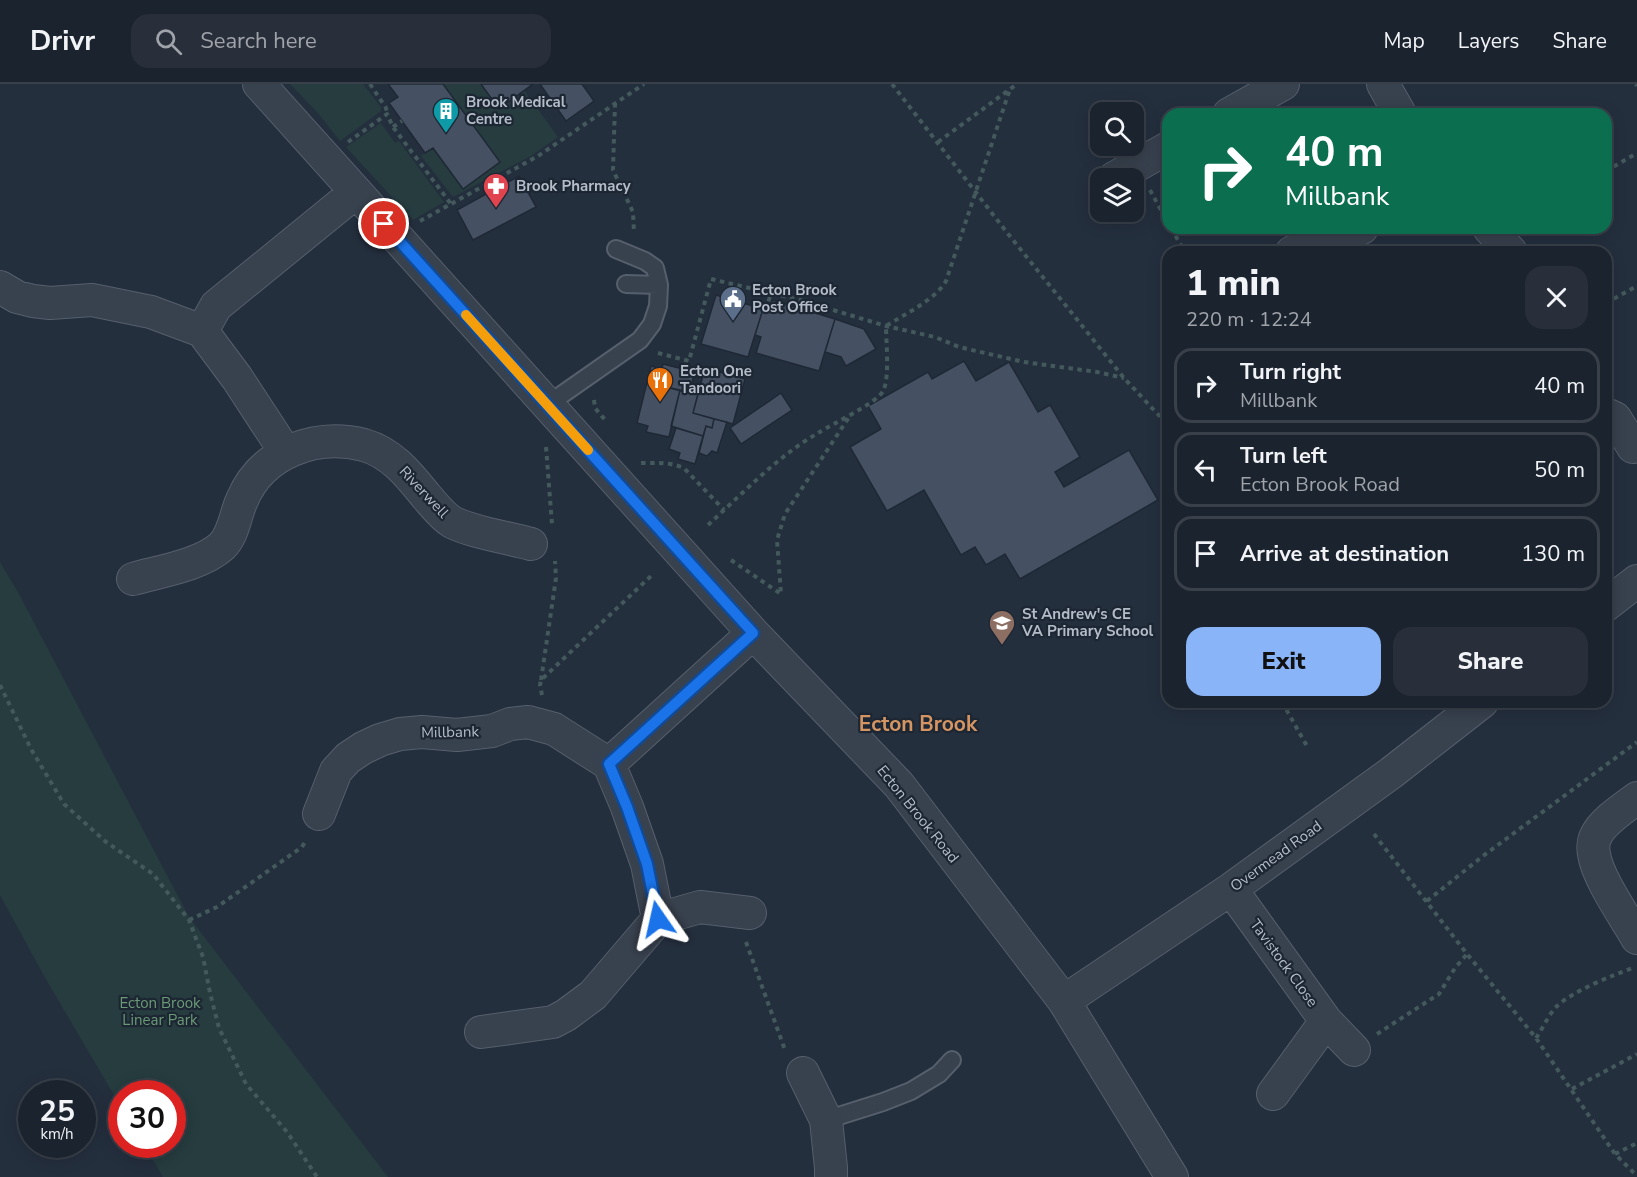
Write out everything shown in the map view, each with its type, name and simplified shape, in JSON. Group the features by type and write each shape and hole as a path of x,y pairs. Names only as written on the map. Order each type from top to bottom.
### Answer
{"street":[{"name":"Ecton Brook Road","path":"258,84 753,633 899,785 1064,1001 1172,1177"},
{"path":"1240,108 1283,84"},
{"path":"1383,84 1397,108"},
{"path":"1133,168 1162,151"},
{"path":"202,331 216,306 356,192"},
{"path":"1310,246 1344,234"},
{"path":"1494,234 1506,246"},
{"path":"0,287 17,297 33,301 50,303 92,300 151,312 202,331 237,378 286,453"},
{"path":"1612,417 1633,447"},
{"name":"Riverwell","path":"133,579 195,561 215,552 225,543 232,531 243,498 254,480 268,465 286,453 305,445 325,441 346,441 366,446 386,455 402,467 437,509 451,521 465,527 531,544"},
{"path":"1612,600 1637,581"},
{"path":"658,919 647,864 609,764 753,633"},
{"name":"Overmead Road","path":"1064,1001 1231,889 1474,708"},
{"name":"Millbank","path":"319,814 336,771 348,758 380,740 400,734 422,732 457,735 492,731 510,723 528,722 554,729 609,764"},
{"path":"1637,798 1600,829 1593,844 1602,877 1637,938"},
{"name":"Tavistock Close","path":"1231,889 1326,1021 1273,1094"},
{"path":"481,1032 553,1022 566,1015 593,995 658,919 700,908 750,913"},
{"path":"1326,1021 1354,1050"},
{"path":"803,1073 826,1120 831,1177"}],"lane":[{"path":"547,405 640,340 652,324 658,306 659,285 655,268 645,261 616,249"},
{"path":"626,284 659,285"},
{"path":"826,1120 911,1091 939,1074 952,1060"}],"path":[{"path":"370,84 386,108 393,127 451,204"},
{"path":"398,239 412,226 538,156 644,84"},
{"path":"892,84 1124,378 1162,419"},
{"path":"938,142 1017,84"},
{"path":"886,326 932,296 942,288 946,281 1010,88"},
{"path":"615,102 612,170 633,212 634,256"},
{"path":"325,158 387,114"},
{"path":"393,127 402,121"},
{"path":"1612,168 1637,153"},
{"path":"460,199 464,206"},
{"path":"1144,204 1162,218"},
{"path":"649,354 664,354 689,361 711,279 771,292 886,326 935,337 959,347 1024,362 1124,378"},
{"path":"1612,300 1637,286"},
{"path":"766,310 771,292"},
{"path":"705,304 712,305"},
{"path":"708,525 798,444 875,400 883,392 886,381 886,326"},
{"path":"595,396 593,402 595,408 608,423"},
{"path":"723,555 781,594 777,540 785,514 851,414"},
{"path":"647,471 640,463 675,464 684,468 724,510"},
{"path":"554,729 541,691 541,680 652,575"},
{"path":"0,685 31,749 64,804 106,843 153,874 189,920 203,957 219,1028 246,1084 287,1132 318,1177"},
{"path":"1285,708 1308,748"},
{"path":"1427,902 1483,856 1637,742"},
{"path":"189,920 217,907 302,847 319,814"},
{"path":"1374,834 1536,1038 1615,1154 1637,1176"},
{"path":"750,913 746,943 790,1064 803,1073"},
{"path":"1354,1050 1439,994 1455,968 1467,954"},
{"path":"1536,1038 1556,1006 1610,977 1637,967"},
{"path":"1572,1089 1637,1054"},
{"path":"1615,1154 1637,1143"}],"green space":[{"path":"290,84 363,84 381,107 381,111 340,141 317,112"},
{"path":"443,84 481,84 524,90 558,137 531,156 453,197 421,156 433,148 463,189 500,162"},
{"path":"381,123 395,143 399,141 444,202 413,220 346,147"},
{"name":"Ecton Brook Linear Park","path":"0,562 189,917 388,1177 163,1177 152,1158 186,1158 186,1080 108,1080 108,1085 0,895"}],"building":[{"name":"Brook Medical Centre","path":"388,84 443,84 500,162 463,189 433,148 425,153 389,103 398,97"},
{"path":"481,84 533,84 499,109"},
{"path":"540,84 582,84 594,101 566,121"},
{"name":"Brook Pharmacy","path":"519,176 536,207 473,240 457,210"},
{"name":"Ecton Brook Post Office","path":"716,295 763,309 748,357 701,344"},
{"path":"772,300 835,319 819,371 756,353 761,337 755,335 763,309 769,311"},
{"path":"835,319 864,329 876,349 846,366 841,357 825,352"},
{"path":"964,361 976,381 1009,362 1038,412 1050,405 1080,457 1055,472 1064,487 1129,450 1158,500 1020,579 1005,554 986,565 975,547 961,555 924,490 887,511 850,447 881,429 868,406 928,372 932,379"},
{"path":"663,364 695,372 689,393 658,385"},
{"path":"651,366 662,369 658,385 680,390 669,437 646,432 648,426 637,423"},
{"path":"705,368 745,379 733,424 693,413"},
{"path":"692,383 700,386 693,413 714,419 712,428 706,426 703,436 671,426 680,390 689,393"},
{"path":"781,393 792,410 741,444 730,428"},
{"path":"714,419 727,422 717,453 712,451 707,456 699,453 706,426 712,428"},
{"path":"676,428 703,436 695,464 678,459 680,453 669,449"}],"slow traffic":[{"path":"466,315 588,450"}],"place":[{"name":"Brook Medical Centre","path":"446,134"},
{"name":"Brook Pharmacy","path":"496,209"},
{"name":"Ecton Brook Post Office","path":"733,322"},
{"name":"Ecton One Tandoori","path":"660,403"},
{"name":"St Andrew's CE VA Primary School","path":"1002,646"}],"district":[{"name":"Ecton Brook","path":"918,724"}],"route":[{"path":"384,224 753,633 609,764 647,864 658,919"}]}
